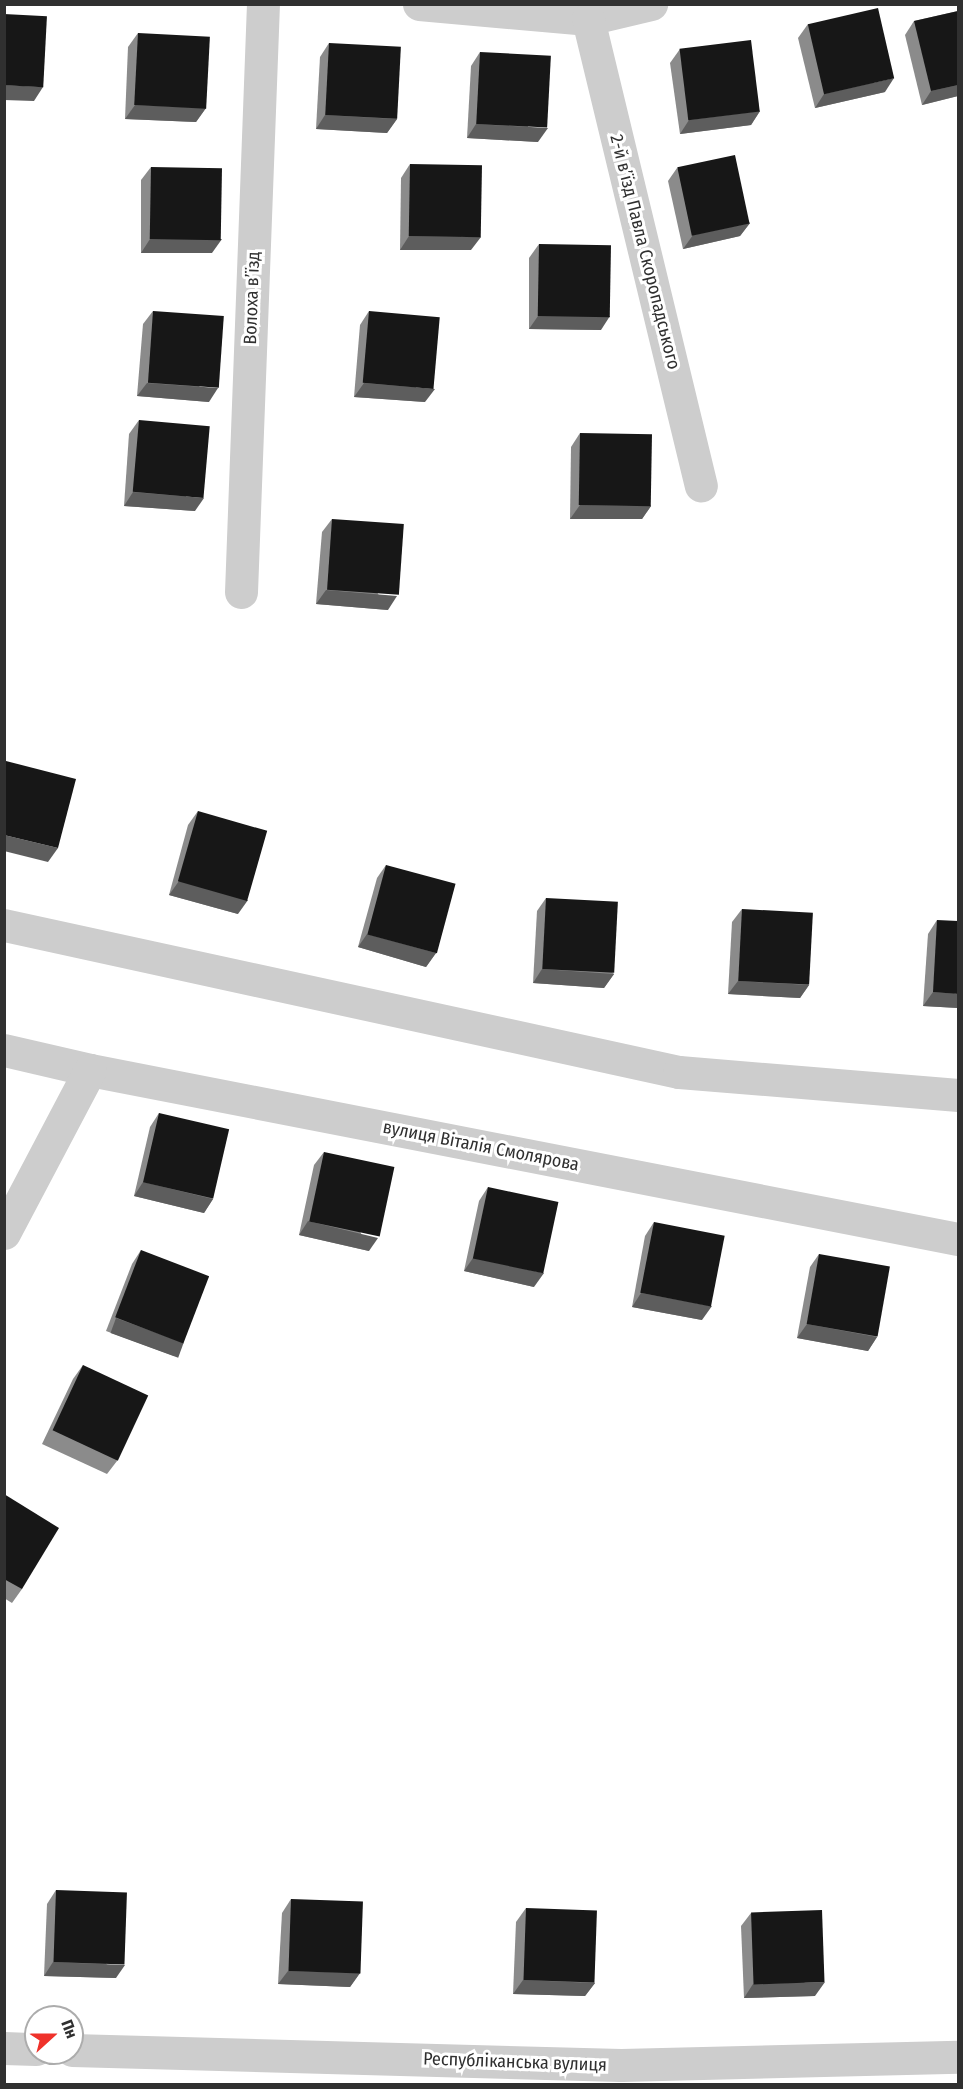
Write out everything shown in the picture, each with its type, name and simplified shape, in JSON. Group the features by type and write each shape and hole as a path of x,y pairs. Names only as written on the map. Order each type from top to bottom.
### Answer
{"street":[{"name":"Волоха в’їзд","path":"241,592 263,4"},
{"path":"419,4 588,19 651,4"},
{"name":"2-й в’їзд Павла Скоропадського","path":"588,19 701,486"},
{"path":"4,925 679,1072 958,1095"},
{"name":"вулиця Віталія Смолярова","path":"4,1050 90,1070 958,1239"},
{"path":"4,1233 90,1070"},
{"path":"4,2048 24,2049"},
{"name":"Республіканська вулиця","path":"84,2050 621,2065 958,2057"}],"building":[{"path":"878,8 894,78 824,94 808,24"},
{"path":"958,11 958,85 931,91 914,21"},
{"path":"4,14 47,16 43,87 4,85"},
{"path":"138,33 210,37 206,109 134,105"},
{"path":"751,40 760,111 688,120 680,49"},
{"path":"329,43 401,47 397,119 325,115"},
{"path":"480,52 551,56 547,128 476,124"},
{"path":"735,155 750,223 692,236 677,167"},
{"path":"410,164 482,165 481,237 409,236"},
{"path":"151,167 222,168 221,240 150,239"},
{"path":"539,244 611,245 610,317 538,316"},
{"path":"153,311 224,316 219,388 148,383"},
{"path":"369,311 440,317 433,389 363,383"},
{"path":"139,420 210,426 203,498 133,492"},
{"path":"580,433 652,434 651,506 579,505"},
{"path":"332,519 404,524 399,595 327,590"},
{"path":"6,761 76,779 58,848 4,835 4,768"},
{"path":"198,811 267,831 247,901 178,881"},
{"path":"386,865 456,884 437,953 367,935"},
{"path":"546,898 618,902 614,973 542,969"},
{"path":"742,909 813,913 809,985 738,981"},
{"path":"937,920 958,921 958,994 933,992"},
{"path":"159,1113 229,1129 213,1198 143,1182"},
{"path":"324,1152 394,1167 380,1236 309,1221"},
{"path":"488,1187 558,1202 543,1273 473,1258"},
{"path":"654,1222 725,1236 711,1306 640,1293"},
{"path":"141,1250 209,1276 183,1343 115,1317"},
{"path":"819,1254 890,1267 878,1336 807,1324"},
{"path":"83,1365 148,1395 118,1461 53,1430"},
{"path":"4,1494 59,1528 22,1589 4,1579"},
{"path":"56,1890 127,1892 124,1964 53,1962"},
{"path":"291,1899 363,1902 360,1973 288,1971"},
{"path":"526,1908 597,1910 594,1982 523,1980"},
{"path":"822,1910 825,1982 754,1984 751,1912"},
{"path":"91,2083 120,2085 91,2085"}]}
